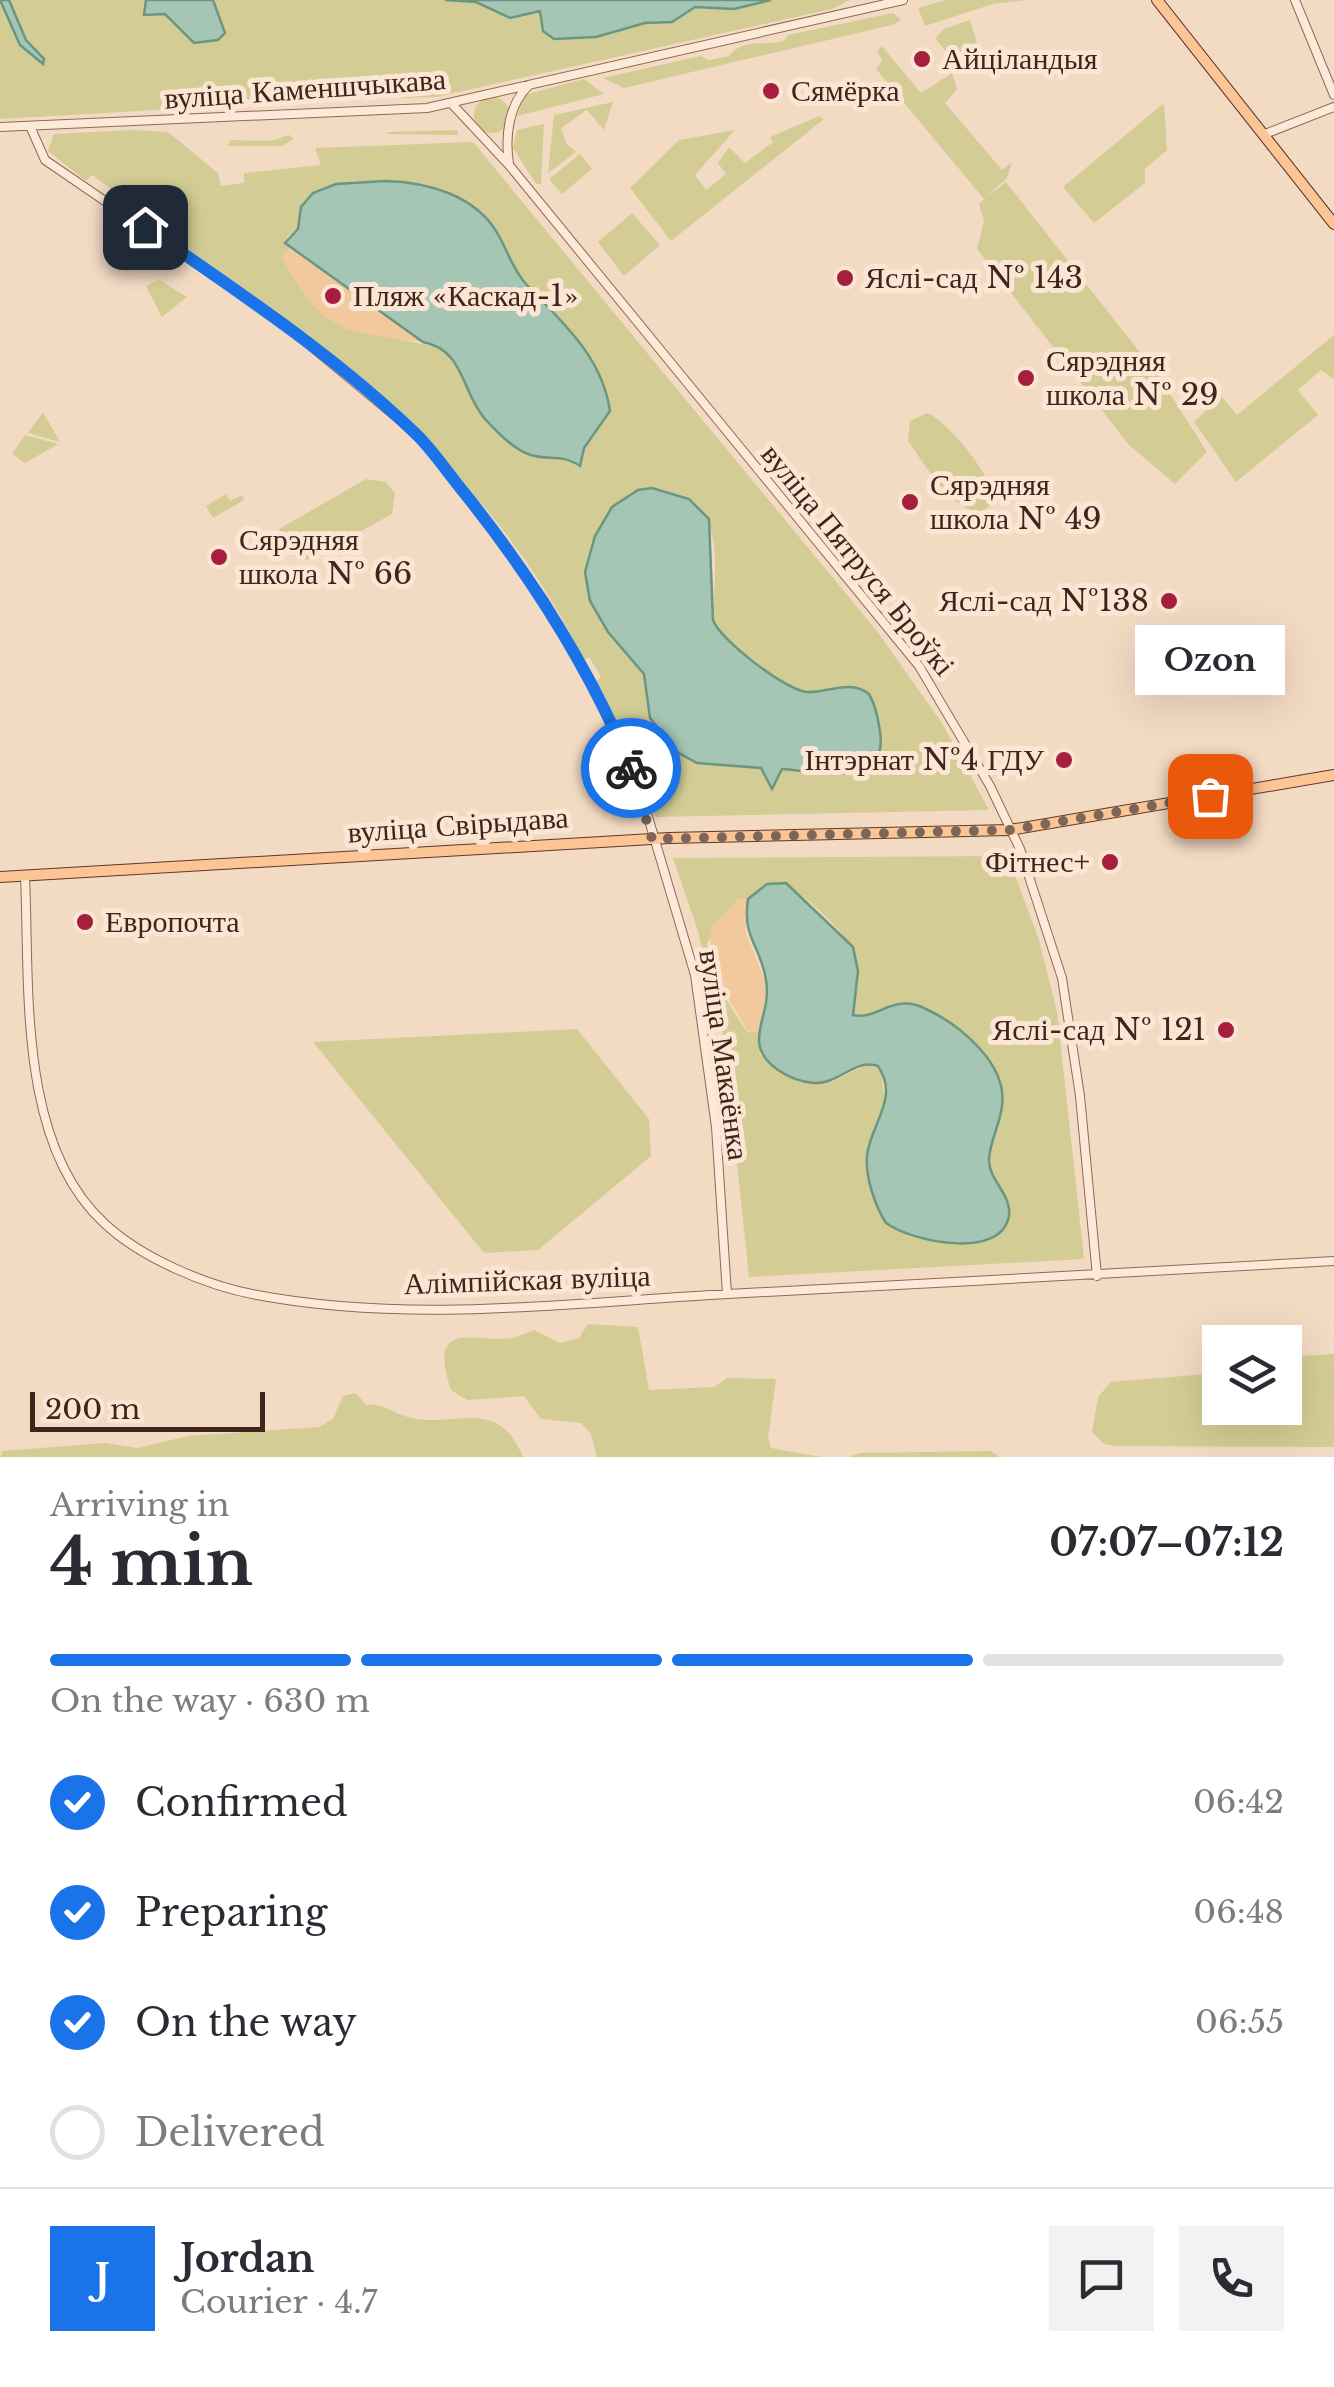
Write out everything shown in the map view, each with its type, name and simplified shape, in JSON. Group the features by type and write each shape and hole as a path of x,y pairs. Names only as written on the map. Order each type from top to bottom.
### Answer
{"main road":[{"path":"1157,0 1334,224"},
{"name":"вуліца Свірыдава","path":"0,877 652,839 1010,830 1334,775"}],"street":[{"name":"вуліца Каменшчыкава","path":"0,127 204,120 452,104 902,0"},
{"path":"1296,0 1334,95"},
{"path":"509,164 512,114 529,85"},
{"path":"497,92 508,100 512,114"},
{"path":"469,118 468,110 475,98"},
{"path":"452,104 486,138 497,140 508,131"},
{"path":"1265,134 1334,107"},
{"name":"вуліца Макаёнка","path":"30,126 46,160 282,323 418,436 503,542 566,638 620,740 640,790 695,975 716,1127 728,1294"},
{"name":"вуліца Пятруся Броўкі","path":"486,138 919,666 966,741 1010,830 1062,978 1080,1096 1096,1276"},
{"name":"Алімпійская вуліца","path":"25,876 32,1029 40,1102 66,1175 98,1216 120,1236 225,1288 318,1304 465,1308 1334,1260"}],"shaded area":[{"path":"0,0 850,0 832,9 436,97 403,98 380,91 346,99 0,119"},
{"path":"0,0 9,0 26,40 44,59 43,64 20,45"},
{"path":"146,0 213,0 225,33 218,40 194,43 165,14 144,15"},
{"path":"445,0 771,0 734,9 695,7 672,22 645,23 596,37 554,39 543,31 540,11 510,18 476,2"},
{"path":"946,0 1026,0 993,4 925,26 918,8"},
{"path":"893,13 901,20 892,25 624,88 603,78 700,56 709,60 729,56 748,45 784,41 788,35"},
{"path":"970,20 980,53 957,66 935,38 944,29"},
{"path":"882,46 921,93 952,73 957,89 945,103 1002,170 1012,162 1007,178 985,198 1006,182 1160,378 1207,452 1175,484 1129,445 977,249 984,221 979,204 984,199 876,69 882,61 877,51"},
{"path":"584,79 604,94 517,116 524,95"},
{"path":"492,97 504,103 510,115 504,127 492,133 480,127 474,115 480,103"},
{"path":"613,102 604,130 587,110 561,128 566,143 576,152 548,173 554,115"},
{"path":"1164,103 1167,150 1145,169 1145,183 1094,223 1063,187"},
{"path":"819,116 824,119 671,241 630,188 679,140 735,130 695,175 706,190 726,174 718,163 729,147 745,163 773,142 770,137"},
{"path":"544,124 541,184 536,184 513,148 517,130"},
{"path":"457,130 458,135 385,134 389,132"},
{"path":"168,132 218,173 221,186 244,183 244,173 321,165 315,148 473,142 876,630 942,723 989,810 656,817 633,747 621,734 597,681 601,677 589,657 584,660 545,590 501,528 452,471 399,419 284,323 158,232 161,226 92,175 86,181 48,151 54,134","holes":["385,181 431,187 473,206 495,229 520,278 586,353 610,411 585,446 578,467 563,456 530,455 508,440 478,410 458,365 442,348 345,328 282,257 290,249 287,237 298,229 303,212 318,191 340,183","657,488 697,508 707,522 715,556 713,620 717,630 756,665 790,687 810,692 858,689 874,702 879,756 868,769 856,773 780,769 773,789 761,768 697,763 677,752 650,718 644,674 594,609 585,573 595,536 612,507 634,493"]},
{"path":"289,135 294,139 282,146 227,146 231,140 271,141"},
{"path":"580,154 592,169 562,194 549,179"},
{"path":"385,181 434,188 478,210 499,236 521,279 579,341 599,373 610,411 584,448 580,466 566,459 528,454 510,443 477,408 461,373 447,354 423,342 285,243 298,229 301,207 313,193 336,184"},
{"path":"632,213 660,245 624,276 598,242"},
{"path":"159,280 187,297 162,317 146,286"},
{"path":"1334,335 1334,379 1321,370 1298,390 1318,415 1236,482 1194,422 1221,396 1237,415"},
{"path":"43,412 60,442 28,433"},
{"path":"927,413 957,438 979,466 993,492 994,501 984,510 972,510 947,493 908,441 910,421"},
{"path":"25,435 58,444 25,463 12,454"},
{"path":"366,479 386,482 395,493 392,514 311,559 302,560 286,552 279,529"},
{"path":"652,488 689,499 709,519 713,620 727,639 769,673 797,689 815,692 854,688 869,694 880,732 880,750 873,763 847,773 782,769 772,789 761,768 697,763 677,752 650,718 644,674 608,632 590,601 585,572 595,536 612,507 638,490"},
{"path":"226,494 230,501 242,495 244,500 213,518 206,506"},
{"path":"1008,856 1039,940 1057,1011 1084,1259 749,1277 721,1012 708,994 699,934 673,858","holes":["786,883 833,924 851,949 858,976 853,1015 901,1004 919,1006 961,1030 995,1069 1003,1098 990,1167 1006,1201 1008,1216 1002,1230 989,1239 973,1243 933,1241 886,1223 867,1160 885,1106 881,1070 869,1063 832,1082 809,1083 782,1073 760,1054 760,1031 747,1032 727,1000 712,968 707,943 739,899 748,899 767,884"]},
{"path":"786,883 853,947 858,971 853,1015 904,1004 926,1009 967,1036 990,1061 1002,1090 1002,1106 990,1167 1007,1201 1009,1216 1002,1230 990,1239 973,1243 933,1241 886,1223 872,1191 867,1164 869,1145 885,1100 884,1078 878,1066 862,1066 823,1083 795,1079 767,1060 759,1039 766,980 748,924 748,899 767,884"},
{"path":"577,1029 649,1119 651,1156 538,1250 484,1253 313,1042"},
{"path":"588,1324 638,1327 649,1390 714,1387 727,1378 776,1379 768,1438 771,1448 821,1457 597,1457 591,1434 581,1423 541,1419 524,1396 467,1400 451,1390 445,1351 459,1338 512,1338 534,1330 560,1343 579,1338"},
{"path":"1334,1354 1334,1447 1116,1446 1104,1444 1092,1432 1098,1397 1111,1382 1202,1374 1202,1425 1302,1425 1302,1356"},
{"path":"356,1393 366,1405 411,1418 489,1420 513,1438 523,1457 0,1457 3,1451 105,1443 138,1448 188,1436 319,1427 333,1419 343,1396"},
{"path":"991,1451 999,1457 849,1457 860,1453"}],"sand":[{"name":"Пляж «Каскад-1»","path":"290,249 331,272 423,342 353,330 322,314 281,256"},
{"path":"739,898 748,899 746,933 767,986 760,1031 748,1032 710,966 711,928"}],"way so far":[{"path":"631,768 650,820 652,839 1010,830 1210,796"}],"place":[{"name":"Айціландыя","path":"922,59"},
{"name":"Сямёрка","path":"771,91"},
{"name":"Яслі-сад № 143","path":"845,278"},
{"name":"Пляж «Каскад-1»","path":"333,296"},
{"name":"Сярэдняя школа № 29","path":"1026,378"},
{"name":"Сярэдняя школа № 49","path":"910,502"},
{"name":"Сярэдняя школа № 66","path":"219,557"},
{"name":"Яслі-сад №138","path":"1169,601"},
{"name":"Інтэрнат №4 ГДУ","path":"1064,760"},
{"name":"Ozon","path":"1210,796"},
{"name":"Фітнес+","path":"1110,862"},
{"name":"Европочта","path":"85,922"},
{"name":"Яслі-сад № 121","path":"1226,1030"}],"route":[{"path":"145,227 282,323 418,436 503,542 544,601 594,687 631,768"}]}
